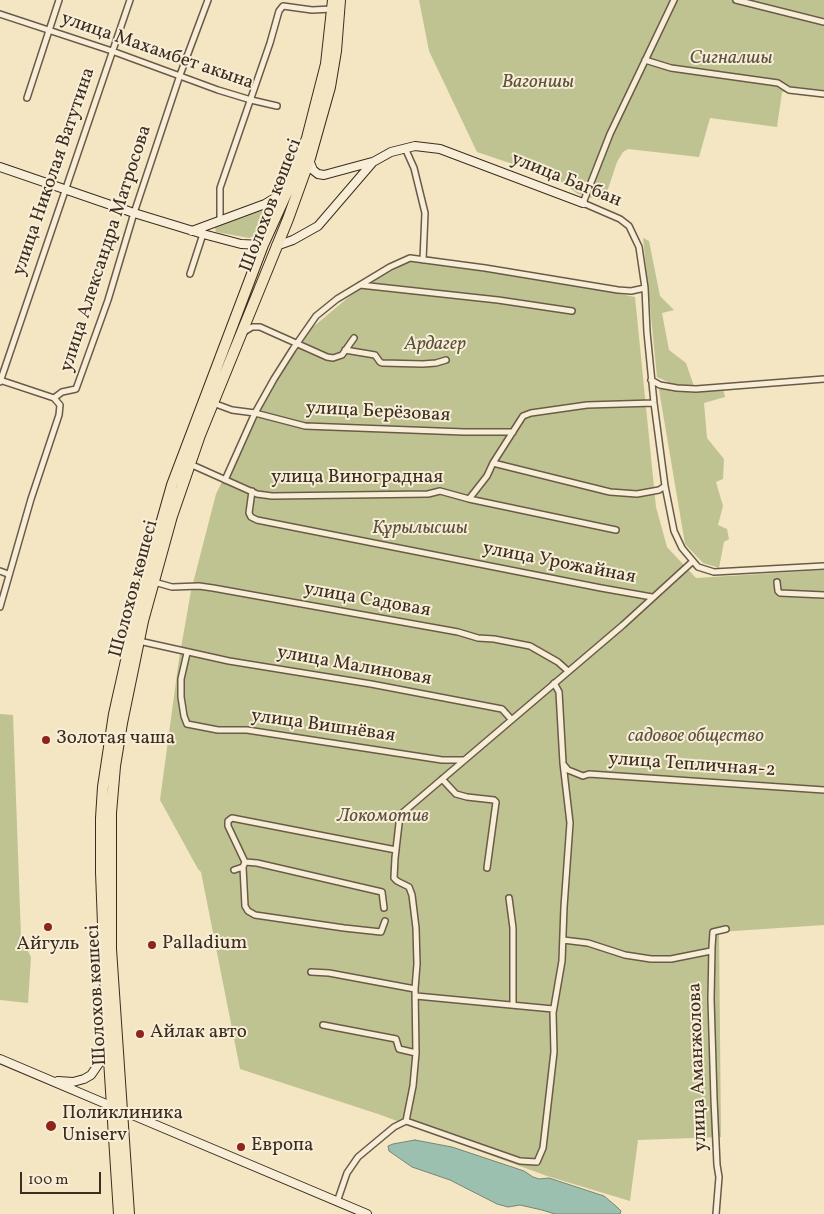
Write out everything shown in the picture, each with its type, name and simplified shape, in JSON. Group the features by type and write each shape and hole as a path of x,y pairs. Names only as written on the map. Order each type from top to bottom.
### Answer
{"highway":[{"name":"Шолохов көшесі","path":"129,1214 111,950 111,812 120,732 139,641 172,516 213,403 288,219 309,160 330,87 336,51 340,0"},
{"name":"Шолохов көшесі","path":"119,1214 111,1106 101,901 101,818 107,753 140,598 172,485 263,245 288,190 307,138 326,64 333,4"},
{"path":"263,245 276,246"},
{"path":"111,1106 123,1111"}],"street":[{"path":"27,98 59,0"},
{"name":"улица Николая Ватутина","path":"0,381 130,0"},
{"name":"улица Александра Матросова","path":"54,398 62,392 76,389 108,300 134,213 180,75 208,0"},
{"path":"583,203 610,134 674,0"},
{"path":"736,0 824,22"},
{"path":"220,221 220,188 251,100 279,11 283,6 312,10 333,4"},
{"name":"улица Махамбет акына","path":"0,14 112,51 218,90 277,106"},
{"path":"645,60 671,68 770,81 785,86 789,90 824,94"},
{"name":"улица Багбан","path":"276,246 293,240 318,226 373,162 391,152 415,146 440,149 615,216 629,226 638,247 644,288 654,403 665,486 674,531 682,548 692,562"},
{"path":"405,148 414,168 426,213 423,260"},
{"path":"309,160 313,170 318,174 324,175 373,162"},
{"path":"0,167 192,231 241,244 263,245"},
{"path":"192,231 265,204 288,190"},
{"path":"190,274 203,234"},
{"path":"225,480 255,413 274,379 316,316 336,299 390,267 410,258 485,268 618,290 631,291 644,288"},
{"path":"360,285 488,299 572,311"},
{"path":"241,334 252,327 260,327 333,358 338,358 354,338"},
{"path":"345,350 375,355 382,363 423,364 446,360"},
{"path":"652,380 660,385 696,389 824,379"},
{"path":"0,381 54,398 60,405 59,415 31,499 0,607"},
{"name":"улица Берёзовая","path":"213,403 232,410 255,413 305,426 513,432"},
{"path":"469,499 487,476 493,463 523,416 531,413 587,405 654,403"},
{"path":"493,463 610,492 637,494 659,490 665,486"},
{"name":"улица Виноградная","path":"190,464 257,494 272,496 428,494 440,491 469,499 616,530"},
{"name":"улица Урожайная","path":"252,491 249,514 257,520 652,597"},
{"path":"406,1121 413,1086 416,1053 415,989 417,964 416,928 412,895 409,887 394,878 400,815 623,625 692,562 698,567 714,572 824,566"},
{"path":"0,571 8,574"},
{"name":"улица Садовая","path":"154,582 172,587 199,586 213,588 530,646 558,662 568,671"},
{"path":"777,582 780,593 824,595"},
{"name":"улица Малиновая","path":"139,641 229,661 494,707 502,709 512,720"},
{"name":"улица Вишнёвая","path":"187,653 181,679 184,716 187,724 218,730 247,730 442,760 464,760"},
{"path":"336,1202 347,1173 358,1157 374,1141 406,1121 520,1161 536,1162 543,1148 554,1052 553,1009 562,961 570,823 563,763 559,692 554,682"},
{"name":"улица Тепличная-2","path":"563,763 568,770 583,776 589,774 824,790"},
{"path":"442,779 456,794 494,800 496,802 487,868"},
{"path":"384,921 381,932 255,915 248,911 245,906 244,864 228,826 228,821 232,818 396,850"},
{"path":"234,870 244,864 256,863 382,892 384,908"},
{"path":"509,898 513,928 513,1004"},
{"name":"улица Аманжолова","path":"716,1214 719,1177 714,1099 711,999 712,951 713,932 726,929"},
{"path":"562,940 588,943 625,955 651,959 671,959 712,951"},
{"path":"311,972 330,973 415,989"},
{"path":"416,996 553,1009"},
{"path":"323,1025 396,1039 399,1049 416,1053"},
{"path":"51,1080 73,1082 91,1075 100,1062 107,1029"},
{"path":"0,1058 111,1106"},
{"path":"123,1111 367,1214"}],"green space":[{"path":"419,0 824,0 824,96 782,92 777,127 710,118 699,157 628,149 623,152 617,162 604,201 578,194 557,179 477,152 429,51"},
{"path":"267,206 272,208 261,231 257,235 249,238 216,232 215,228 217,225"},
{"path":"643,238 649,241 660,296 674,310 662,313 669,350 686,363 696,392 723,389 725,397 704,403 707,438 724,459 723,479 716,482 723,506 718,525 727,529 729,539 724,542 719,568 703,563 685,544 659,390 668,382 657,377"},
{"path":"423,255 635,297 656,507 667,547 696,578 824,570 824,925 719,932 721,1137 638,1140 630,1201 547,1176 378,1114 240,1069 201,872 160,800 179,659 191,591 216,494 251,423 307,332 362,286"},
{"path":"0,714 13,715 21,937 31,957 28,1003 0,1000"}],"shaded area":[{"path":"415,1140 452,1147 524,1171 539,1179 549,1178 604,1196 621,1211 620,1214 555,1214 520,1205 508,1207 497,1204 450,1180 412,1167 389,1151 388,1146"}],"place":[{"name":"Золотая чаша","path":"46,740"},
{"name":"Айгуль","path":"48,927"},
{"name":"Palladium","path":"152,945"},
{"name":"Айлак авто","path":"140,1034"},
{"name":"Поликлиника Uniserv","path":"51,1126"},
{"name":"Европа","path":"241,1147"}],"park label":[{"name":"Сигналшы","path":"731,60"},
{"name":"Вагоншы","path":"538,84"},
{"name":"Ардагер","path":"435,346"},
{"name":"Құрылысшы","path":"420,530"},
{"name":"садовое общество","path":"696,738"},
{"name":"Локомотив","path":"383,818"}]}
